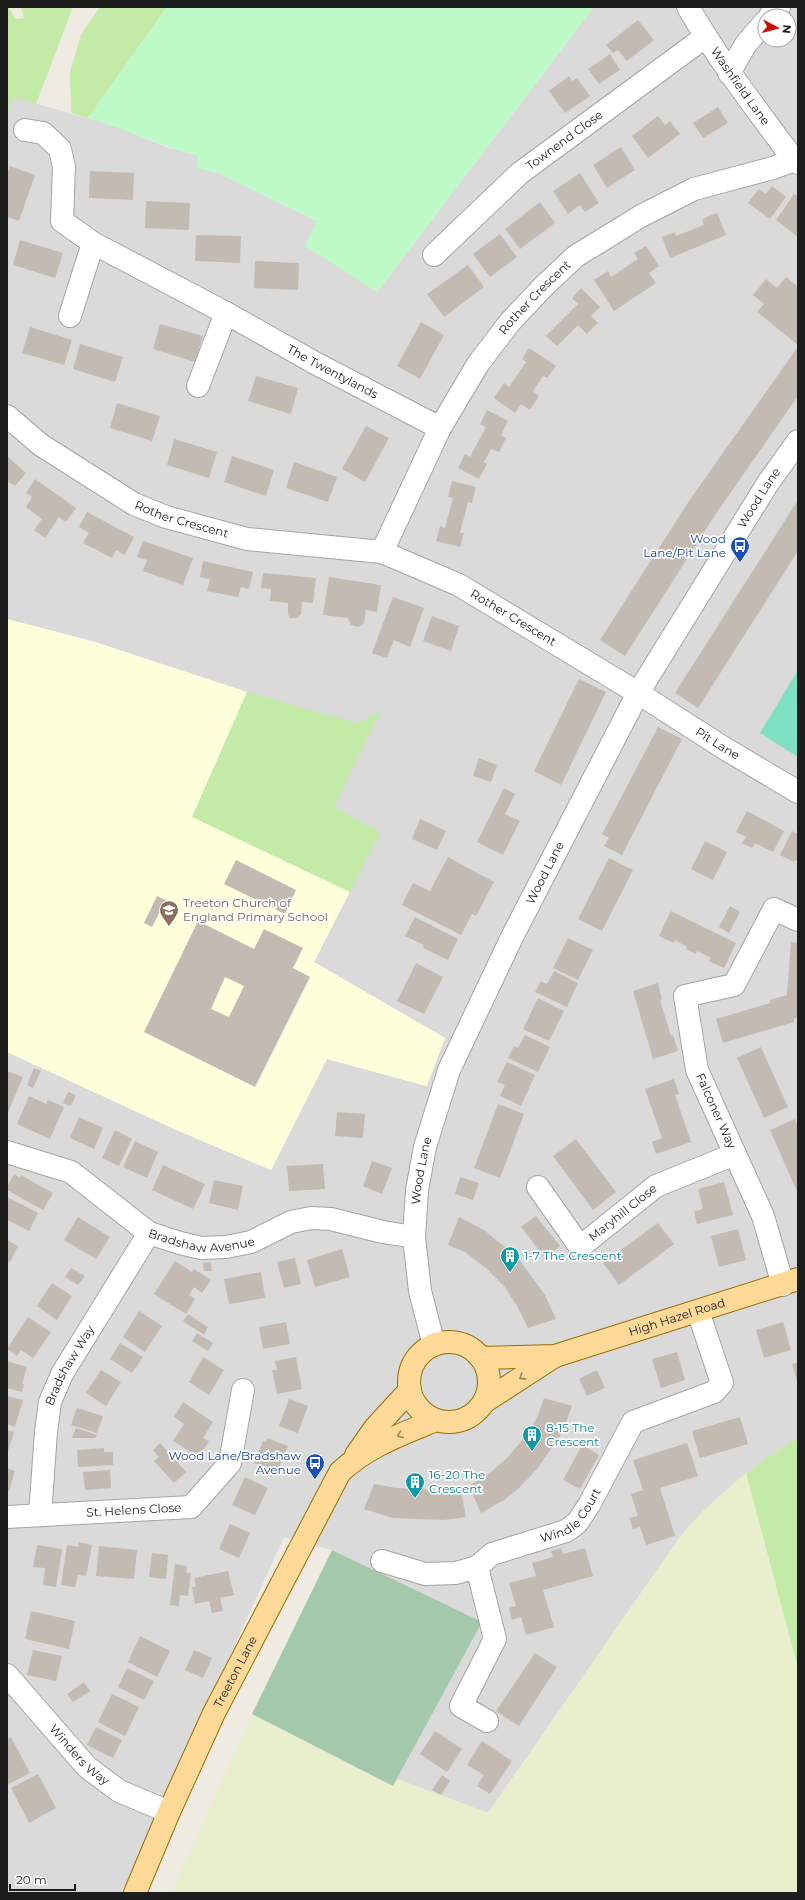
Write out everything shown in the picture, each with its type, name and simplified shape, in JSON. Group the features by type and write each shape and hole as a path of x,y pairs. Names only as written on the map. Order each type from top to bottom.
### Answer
{"main road":[{"name":"High Hazel Road","path":"484,1402 555,1356 790,1282"},
{"path":"447,1342 460,1343 472,1349 481,1358 487,1368 489,1379 488,1391 484,1402 476,1413 464,1420 450,1422 436,1420 424,1413 415,1403 410,1390 410,1376 414,1363 422,1353 434,1345 447,1342"},
{"name":"High Hazel Road","path":"481,1358 555,1356"},
{"name":"Treeton Lane","path":"354,1460 375,1428 410,1390"},
{"name":"Treeton Lane","path":"135,1893 169,1812 214,1713 340,1472 354,1460 391,1438 436,1420"}],"street":[{"name":"Washfield Lane","path":"688,7 705,37 729,73 796,161"},
{"path":"729,73 746,44 757,31"},
{"name":"Townend Close","path":"434,255 520,173 705,37"},
{"name":"The Twentylands","path":"25,130 43,133 60,149 64,167 62,221 93,243 226,313 315,363 440,428"},
{"name":"Rother Crescent","path":"382,552 440,428 478,364 510,322 544,286 576,256 641,216 694,189 796,161"},
{"path":"70,316 93,243"},
{"path":"198,386 226,313"},
{"name":"Rother Crescent","path":"7,416 42,445 134,504 166,517 247,539 382,552 459,585 638,692"},
{"name":"Wood Lane","path":"434,1345 420,1291 414,1237 417,1190 425,1147 449,1070 512,937 638,692 768,483 798,441"},
{"name":"Pit Lane","path":"638,692 724,748 798,792"},
{"name":"Falconer Way","path":"790,1282 763,1216 697,1070 685,996 734,985 774,909 798,920"},
{"name":"Bradshaw Avenue","path":"7,1152 71,1172 149,1233 201,1248 226,1247 251,1242 291,1222 311,1218 331,1219 383,1232 414,1237"},
{"name":"Maryhill Close","path":"538,1187 580,1247 656,1186 734,1154"},
{"name":"Bradshaw Way","path":"40,1515 46,1432 50,1402 62,1374 149,1233"},
{"name":"Windle Court","path":"477,1567 492,1554 566,1531 577,1523 589,1505 633,1422 714,1392 722,1383 698,1311"},
{"name":"St. Helens Close","path":"7,1517 191,1507 230,1463 243,1390"},
{"path":"382,1561 424,1574 456,1573 477,1567 495,1639 461,1706 488,1721"},
{"name":"Winders Way","path":"7,1675 87,1767 119,1791 169,1812"}],"shaded area":[{"path":"594,7 798,7 798,1437 746,1473 703,1511 682,1534 488,1813 397,1779 481,1622 332,1550 284,1537 188,1745 122,1893 7,1893 7,1052 174,1129 271,1170 327,1059 426,1086 445,1038 314,962 349,892 247,692 95,642 7,619 7,114 13,97 118,127 166,147 199,156 197,168 218,173 317,221 377,292"},
{"name":"Treeton Church of England Primary School","path":"7,619 95,642 247,692 192,817 350,892 314,962 445,1038 427,1086 327,1059 271,1170 174,1129 7,1052"},
{"path":"746,1473 798,1668 798,1893 171,1893 252,1714 393,1786 397,1779 488,1813 682,1534 703,1511"},
{"path":"332,1550 482,1622 393,1786 252,1714"}],"green space":[{"path":"7,7 9,7 15,19 24,18 21,7 73,7 36,104 13,97 7,114"},
{"path":"100,7 167,7 88,118 71,113 70,72 81,35"},
{"path":"167,7 594,7 377,292 305,246 317,221 218,173 197,168 198,156 88,118"},
{"path":"798,670 798,757 760,733"},
{"path":"247,692 357,723 381,711 334,807 380,832 350,892 192,817"},
{"path":"798,1437 798,1668 746,1473"}],"building":[{"path":"638,20 654,40 627,61 618,50 613,53 606,45"},
{"path":"610,54 620,70 599,84 588,69"},
{"path":"569,76 572,81 577,78 590,96 565,113 549,91"},
{"path":"718,107 728,123 703,138 693,123"},
{"path":"658,116 665,125 670,121 680,134 648,158 632,136"},
{"path":"621,147 635,170 607,188 593,165"},
{"path":"10,166 35,175 19,221 7,217 7,174"},
{"path":"90,171 134,173 133,200 89,198"},
{"path":"580,173 599,203 585,212 580,205 568,214 553,191"},
{"path":"772,186 786,197 770,219 748,203 759,189 766,194"},
{"path":"794,194 798,196 798,237 776,220"},
{"path":"146,201 190,203 189,230 145,228"},
{"path":"540,202 555,223 520,249 505,229"},
{"path":"717,213 726,235 670,258 662,237 675,232 676,236 704,225 702,219"},
{"path":"500,234 517,257 490,277 473,254"},
{"path":"196,235 241,236 240,263 195,261"},
{"path":"20,240 63,253 55,278 13,265"},
{"path":"646,246 659,266 649,273 656,283 614,311 594,280 608,271 611,277 638,259 634,253"},
{"path":"255,261 299,263 298,290 254,288"},
{"path":"468,265 484,287 444,317 427,294"},
{"path":"786,277 798,287 798,345 757,312 764,304 753,295 766,279 777,288"},
{"path":"581,288 600,307 591,316 598,323 587,334 578,325 557,346 546,336 578,304 572,298"},
{"path":"421,322 444,335 420,379 397,366"},
{"path":"160,324 203,336 195,362 153,349"},
{"path":"30,327 72,340 64,365 22,353"},
{"path":"80,344 123,357 115,382 73,369"},
{"path":"529,348 556,366 547,378 543,376 533,391 539,396 530,410 521,404 515,413 494,398 504,383 509,387 526,362 522,359"},
{"path":"797,348 798,396 715,515 625,656 600,640 689,501"},
{"path":"256,376 298,388 291,414 248,401"},
{"path":"117,403 160,416 152,441 110,428"},
{"path":"487,410 508,421 501,435 506,438 499,452 491,449 484,462 487,464 479,479 458,468 465,454 470,457 486,427 480,424"},
{"path":"366,426 389,438 365,482 342,469"},
{"path":"174,439 217,452 209,478 167,465"},
{"path":"7,456 26,473 15,486 7,481"},
{"path":"232,456 274,470 266,496 224,482"},
{"path":"294,462 337,477 328,502 286,488"},
{"path":"35,479 76,508 66,522 59,517 45,538 34,530 42,519 26,507 32,497 26,493"},
{"path":"452,481 476,487 472,503 468,502 460,533 464,533 460,547 436,541 440,526 445,528 453,498 448,497"},
{"path":"798,500 798,551 698,708 675,693"},
{"path":"87,512 134,537 125,555 116,550 112,558 83,543 89,533 79,527"},
{"path":"143,541 193,558 183,585 143,571 147,560 137,557"},
{"path":"203,561 253,572 249,589 241,587 238,597 207,591 210,579 200,577"},
{"path":"263,573 316,578 313,603 302,602 301,614 297,618 290,618 288,614 288,603 270,601 271,589 261,588"},
{"path":"329,577 381,585 377,612 366,610 364,623 358,627 351,625 348,618 323,615"},
{"path":"393,597 424,608 410,647 394,640 387,658 372,653"},
{"path":"432,616 459,626 451,651 423,641"},
{"path":"579,679 606,692 561,785 534,771"},
{"path":"658,727 682,739 622,855 604,846 609,838 602,834"},
{"path":"479,758 497,765 491,782 473,776"},
{"path":"504,788 515,794 505,814 520,821 503,855 477,842"},
{"path":"747,811 784,831 773,852 755,843 752,848 742,843 746,837 736,832"},
{"path":"420,819 446,831 437,850 412,839"},
{"path":"792,831 798,834 798,861 795,860 794,862 780,855"},
{"path":"705,841 727,852 713,880 691,869"},
{"path":"448,857 494,882 476,916 472,914 461,935 402,905 413,883 430,891"},
{"path":"609,858 633,870 602,931 578,919"},
{"path":"236,860 296,890 285,914 224,884"},
{"path":"157,896 166,900 152,927 144,923"},
{"path":"730,906 740,912 729,933 719,927"},
{"path":"671,911 736,943 724,968 709,961 711,958 697,951 696,954 686,949 687,947 675,940 674,943 659,936"},
{"path":"415,917 458,939 448,960 423,948 424,945 405,936"},
{"path":"198,921 254,949 264,929 303,948 293,968 310,977 255,1087 144,1032","holes":["225,977 244,986 229,1017 211,1009"]},
{"path":"568,938 593,950 578,980 553,968"},
{"path":"791,942 798,943 798,1017 794,1019 794,1022 723,1043 716,1019 770,1003 770,1000 787,995"},
{"path":"416,963 443,977 424,1014 397,1001"},
{"path":"554,971 578,983 567,1007 535,992 541,981 547,984"},
{"path":"658,983 662,999 660,1000 671,1036 673,1035 678,1051 653,1059 633,991"},
{"path":"538,998 564,1011 549,1041 523,1029"},
{"path":"525,1035 550,1047 538,1072 508,1058 514,1046 518,1048"},
{"path":"761,1047 788,1107 764,1118 737,1058"},
{"path":"507,1062 535,1075 521,1106 500,1096 505,1085 497,1082"},
{"path":"34,1068 41,1071 33,1088 27,1085"},
{"path":"7,1071 23,1077 7,1115"},
{"path":"674,1079 679,1094 675,1095 691,1142 656,1154 652,1142 662,1138 645,1089"},
{"path":"68,1092 76,1095 71,1106 63,1103"},
{"path":"29,1096 46,1104 48,1100 64,1107 50,1139 17,1124"},
{"path":"498,1104 524,1114 500,1178 474,1168"},
{"path":"337,1112 365,1114 363,1138 335,1136"},
{"path":"79,1117 103,1128 94,1149 70,1138"},
{"path":"795,1119 798,1128 798,1194 770,1130"},
{"path":"115,1130 132,1139 119,1166 102,1158"},
{"path":"576,1139 616,1192 593,1210 553,1156"},
{"path":"135,1141 158,1152 147,1178 123,1167"},
{"path":"372,1161 392,1168 382,1194 363,1186"},
{"path":"323,1164 325,1189 289,1191 287,1166"},
{"path":"163,1165 205,1184 193,1209 152,1190"},
{"path":"14,1174 20,1178 21,1175 53,1193 43,1210 7,1190 7,1187"},
{"path":"460,1177 479,1183 473,1200 455,1194"},
{"path":"214,1180 243,1186 238,1210 209,1203"},
{"path":"724,1182 733,1215 697,1224 694,1211 703,1209 698,1189"},
{"path":"7,1197 38,1213 29,1231 7,1220"},
{"path":"536,1216 560,1246 545,1258 521,1227"},
{"path":"78,1217 110,1237 96,1259 64,1240"},
{"name":"1-7 The Crescent","path":"459,1217 484,1230 518,1258 545,1295 556,1319 528,1328 517,1306 504,1286 486,1268 465,1252 448,1245"},
{"path":"658,1223 674,1244 619,1285 603,1263"},
{"path":"738,1229 746,1260 719,1267 711,1236"},
{"path":"7,1240 18,1246 10,1262 7,1261"},
{"path":"342,1249 350,1277 315,1287 307,1260"},
{"path":"295,1258 301,1284 284,1288 277,1262"},
{"path":"175,1261 192,1272 194,1269 211,1280 202,1293 194,1287 189,1295 195,1299 186,1314 154,1294"},
{"path":"211,1262 212,1271 204,1271 203,1263"},
{"path":"71,1268 85,1276 78,1285 65,1277"},
{"path":"261,1272 265,1298 229,1304 224,1279"},
{"path":"52,1283 72,1296 57,1320 37,1306"},
{"path":"139,1311 162,1326 145,1352 123,1337"},
{"path":"188,1314 208,1327 204,1335 183,1321"},
{"path":"28,1317 51,1332 33,1358 21,1350 17,1356 7,1349"},
{"path":"286,1322 290,1344 263,1349 259,1327"},
{"path":"783,1322 791,1350 764,1358 756,1330"},
{"path":"197,1333 213,1343 208,1351 192,1341"},
{"path":"120,1343 143,1357 132,1373 110,1359"},
{"path":"677,1352 685,1380 661,1388 652,1359"},
{"path":"203,1357 224,1370 209,1395 189,1382"},
{"path":"296,1357 302,1389 277,1394 272,1370 277,1370 275,1361"},
{"path":"7,1361 27,1367 22,1384 24,1384 22,1392 7,1388"},
{"path":"798,1362 798,1385 792,1364"},
{"path":"101,1370 121,1382 106,1406 86,1393"},
{"path":"597,1370 605,1388 587,1396 579,1379"},
{"path":"7,1396 23,1400 15,1427 7,1424"},
{"name":"8-15 The Crescent","path":"544,1398 572,1406 562,1433 537,1469 520,1487 504,1500 481,1513 469,1486 490,1473 508,1457 524,1438 538,1416"},
{"path":"289,1399 308,1406 298,1433 279,1426"},
{"path":"183,1402 213,1422 203,1438 209,1441 199,1457 173,1441 184,1424 174,1417"},
{"path":"77,1408 103,1416 97,1433 71,1425"},
{"path":"740,1417 748,1444 700,1458 692,1431"},
{"path":"76,1428 97,1435 95,1438 72,1438"},
{"path":"7,1430 14,1432 7,1454"},
{"path":"267,1438 288,1446 277,1472 254,1463 263,1441 266,1442"},
{"path":"160,1443 186,1472 174,1483 154,1461 159,1457 153,1450"},
{"path":"687,1443 698,1476 660,1488 675,1536 646,1545 640,1527 633,1529 629,1518 638,1516 631,1494 643,1490 633,1460"},
{"path":"582,1445 599,1455 580,1489 563,1480"},
{"path":"104,1448 104,1452 113,1452 113,1465 78,1467 77,1450"},
{"path":"7,1468 15,1471 9,1491 7,1491"},
{"path":"110,1470 111,1488 85,1490 83,1472"},
{"path":"245,1477 268,1488 255,1515 232,1505"},
{"name":"16-20 The Crescent","path":"374,1484 396,1488 436,1490 460,1487 466,1517 444,1520 393,1518 364,1509"},
{"path":"230,1524 250,1533 239,1558 219,1549"},
{"path":"79,1542 92,1545 86,1576 78,1575 75,1587 61,1585 67,1545 78,1547"},
{"path":"37,1545 62,1549 56,1587 43,1585 45,1568 33,1567"},
{"path":"99,1546 137,1550 134,1579 96,1576"},
{"path":"561,1548 563,1554 585,1548 593,1576 543,1590 554,1627 526,1635 521,1617 512,1620 509,1608 516,1606 509,1583 536,1576 532,1563 553,1557 551,1551"},
{"path":"152,1553 168,1555 166,1579 149,1577"},
{"path":"175,1564 187,1566 186,1573 191,1573 188,1596 180,1595 179,1606 170,1605"},
{"path":"228,1571 234,1595 220,1598 223,1611 212,1613 209,1601 195,1604 192,1587 196,1586 194,1578"},
{"path":"31,1611 75,1621 69,1649 25,1639"},
{"path":"140,1636 170,1651 157,1677 128,1662"},
{"path":"33,1650 62,1656 56,1681 27,1675"},
{"path":"194,1650 212,1658 203,1678 185,1670"},
{"path":"535,1653 557,1667 519,1726 496,1711"},
{"path":"127,1668 154,1681 144,1700 118,1687"},
{"path":"84,1682 90,1691 73,1702 67,1694"},
{"path":"112,1694 139,1707 125,1736 98,1722"},
{"path":"96,1727 122,1740 113,1758 87,1745"},
{"path":"435,1731 462,1749 447,1772 420,1754"},
{"path":"11,1737 30,1773 7,1785 7,1740"},
{"path":"482,1741 512,1761 490,1794 477,1786 484,1775 467,1765"},
{"path":"38,1774 56,1808 29,1823 11,1788"},
{"path":"442,1775 450,1781 441,1795 432,1790"}],"place":[{"name":"Wood Lane/Pit Lane","path":"740,563"},
{"name":"Treeton Church of England Primary School","path":"169,927"},
{"name":"1-7 The Crescent","path":"510,1273"},
{"name":"8-15 The Crescent","path":"532,1452"},
{"name":"Wood Lane/Bradshaw Avenue","path":"315,1480"},
{"name":"16-20 The Crescent","path":"415,1499"}]}
